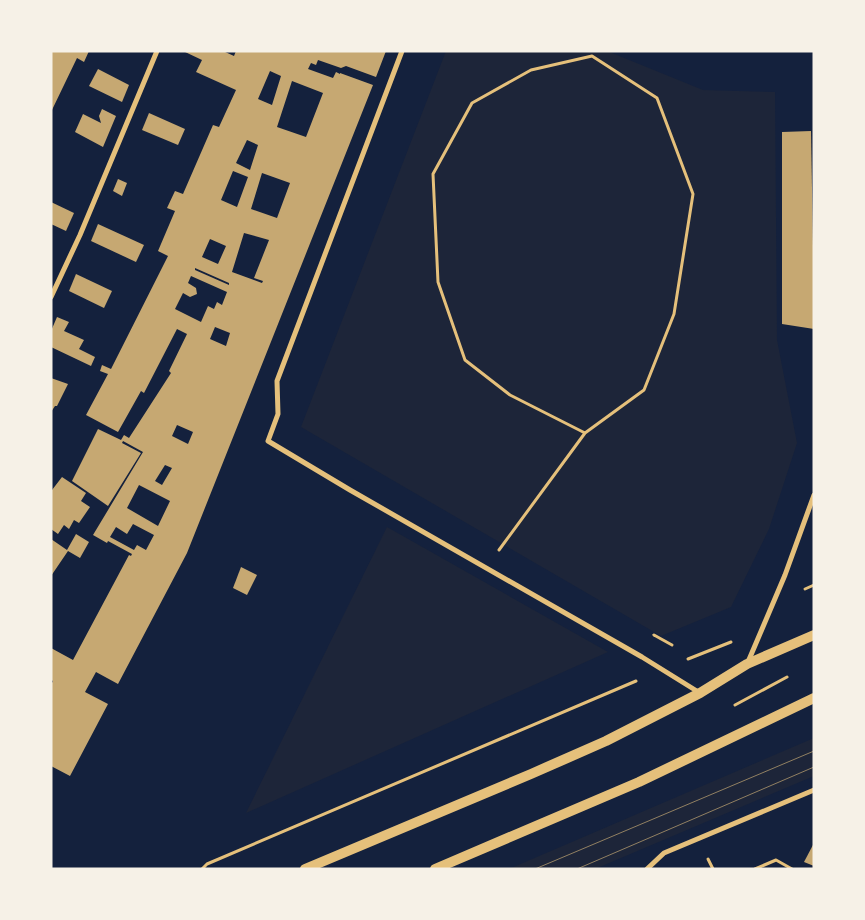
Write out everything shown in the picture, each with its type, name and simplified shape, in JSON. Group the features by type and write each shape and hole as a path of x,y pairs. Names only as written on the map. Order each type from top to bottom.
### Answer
{"main road":[{"path":"305,869 606,741 700,693 747,664 814,635"},
{"path":"435,869 639,782 814,698"}],"street":[{"path":"51,297 80,235 157,51"},
{"path":"402,51 277,380 278,414 268,441 663,669 700,693"},
{"path":"747,664 785,576 814,495"},
{"path":"647,869 664,854 814,790"}],"path":[{"path":"492,546 500,550 585,433 644,390 674,314 693,194 657,98 592,56 531,70 472,103 433,174 438,282 465,360 510,395 585,433"},
{"path":"202,869 207,864 663,669 762,629"},
{"path":"755,869 776,860 792,869"}],"shaded area":[{"path":"446,51 607,51 703,90 775,92 777,340 797,443 769,529 731,607 661,636 301,427"},
{"path":"387,527 608,652 246,813"},
{"path":"814,738 814,776 595,869 509,869"}],"building":[{"path":"51,51 89,51 84,62 77,58 51,112"},
{"path":"183,51 223,51 234,56 236,51 386,51 376,77 346,66 341,68 318,60 316,65 311,63 308,69 333,78 336,72 373,85 187,553 118,684 96,672 85,692 108,704 70,776 51,766 51,685 53,681 51,680 51,648 73,660 129,555 131,556 132,554 93,535 143,452 123,441 122,443 141,453 108,506 72,481 98,429 121,440 124,435 129,438 171,373 169,371 187,334 177,329 144,393 141,391 118,432 86,415 108,374 100,371 102,365 111,369 168,256 158,251 175,211 167,208 175,191 183,194 213,125 219,127 236,90 196,72 202,60","holes":["270,71 281,76 272,105 258,99","292,81 323,93 306,137 277,127","247,140 258,145 250,170 236,163","233,171 248,177 237,207 221,200","262,173 290,183 277,218 251,209","244,233 269,240 254,278 263,281 262,283 232,272","210,239 226,246 218,264 202,257","195,268 229,283 229,285 195,270","191,276 227,292 222,305 217,302 214,309 208,306 201,322 175,309 183,293 190,297 197,294 196,288 188,283","215,327 230,333 226,346 210,339","177,425 193,432 188,444 172,436","165,465 172,468 162,485 155,481","139,485 170,501 158,526 127,508","133,524 154,535 146,550 137,545 134,550 110,537 116,527 127,534"]},
{"path":"98,69 129,85 122,102 89,86"},
{"path":"102,109 116,116 103,147 75,132 83,114 101,123 99,116"},
{"path":"149,113 185,129 178,145 142,130"},
{"path":"811,131 814,329 782,324 782,132"},
{"path":"118,179 127,183 122,196 113,191"},
{"path":"51,202 74,213 66,231 51,224"},
{"path":"98,224 144,245 136,262 91,241"},
{"path":"76,274 112,291 104,308 69,291"},
{"path":"57,317 69,322 64,331 84,340 79,349 95,357 91,366 51,347 51,331"},
{"path":"51,378 68,384 57,406 51,412"},
{"path":"62,477 86,493 81,501 90,507 79,523 74,520 69,529 64,525 58,534 51,529 51,489"},
{"path":"76,534 89,542 80,558 68,551 51,576 51,539 67,550"},
{"path":"241,567 257,575 247,595 233,588"},
{"path":"814,843 814,866 804,862"}],"tram line":[{"path":"535,869 814,751"},
{"path":"577,869 814,767"}]}
